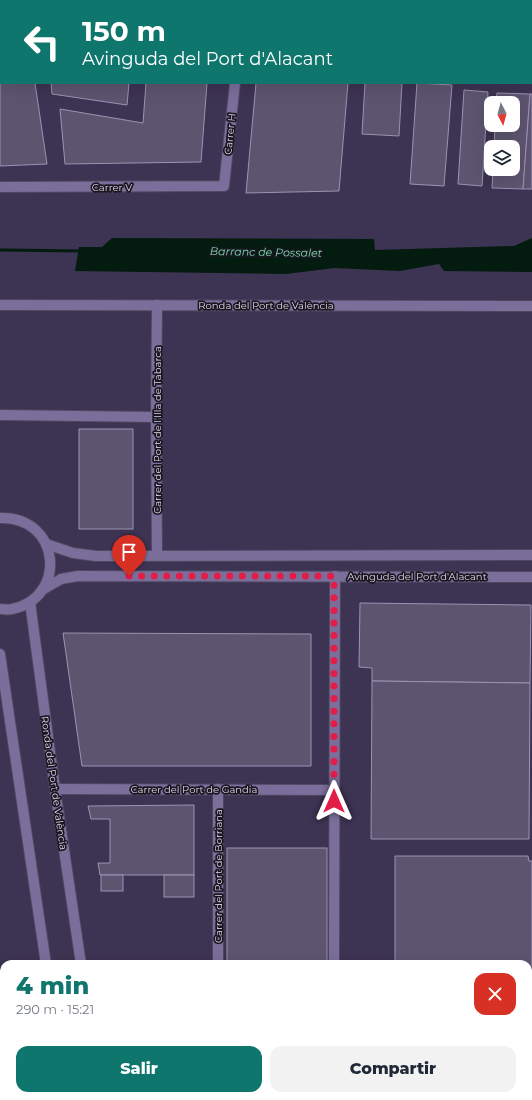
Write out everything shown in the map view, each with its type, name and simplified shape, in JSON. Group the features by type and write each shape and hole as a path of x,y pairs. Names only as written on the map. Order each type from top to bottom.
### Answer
{"street":[{"name":"Carrer H","path":"224,186 235,84"},
{"name":"Carrer V","path":"0,187 224,186"},
{"name":"Ronda del Port de València","path":"0,305 532,306"},
{"name":"Carrer del Port de l'Illa de Tabarca","path":"157,305 156,417 158,555"},
{"path":"0,415 156,417"},
{"path":"0,518 9,517 30,525 43,538 51,563 47,582 42,590 30,602 12,609 0,609"},
{"path":"46,544 73,553 96,556 532,555"},
{"name":"Avinguda del Port d'Alacant","path":"42,590 61,579 78,576 532,577"},
{"path":"334,576 334,960"},
{"name":"Ronda del Port de València","path":"30,602 54,789 80,960"},
{"path":"0,654 45,960"},
{"name":"Carrer del Port de Gandia","path":"54,789 334,790"},
{"name":"Carrer del Port de Borriana","path":"218,789 218,960"}],"shaded area":[{"path":"0,84 532,84 532,960 0,960"}],"water":[{"path":"112,238 374,239 375,250 514,246 532,238 532,272 444,271 439,264 400,271 334,268 286,274 75,271 79,247 102,247"}],"building":[{"path":"0,84 35,84 47,164 0,166"},
{"path":"51,84 129,84 127,105 52,94"},
{"path":"146,84 207,84 201,162 65,164 60,109 143,123"},
{"path":"256,84 348,84 339,191 246,193"},
{"path":"365,84 402,84 399,136 362,134"},
{"path":"417,84 452,85 444,186 410,184"},
{"path":"464,90 488,92 488,96 484,96 484,132 485,132 482,186 458,184"},
{"path":"497,93 530,94 523,189 492,188 493,176 520,176 520,140 494,140 495,132 520,132 520,96 497,96"},
{"path":"530,94 532,94 532,189 523,189"},
{"path":"79,429 133,429 133,529 79,529"},
{"path":"360,603 531,605 530,683 372,681 372,668 359,667"},
{"path":"63,633 311,634 311,766 82,766"},
{"path":"372,681 530,683 529,839 371,839"},
{"path":"194,805 194,875 100,875 98,863 110,863 110,819 91,819 88,806"},
{"path":"227,848 327,848 327,960 227,960"},
{"path":"395,856 528,856 529,861 532,861 532,960 395,960"},
{"path":"101,875 123,875 123,891 101,891"},
{"path":"164,875 194,875 194,897 164,897"}],"waterway":[{"name":"Barranc de Possalet","path":"0,250 82,251"}],"route":[{"path":"129,576 334,576 334,801"}]}
